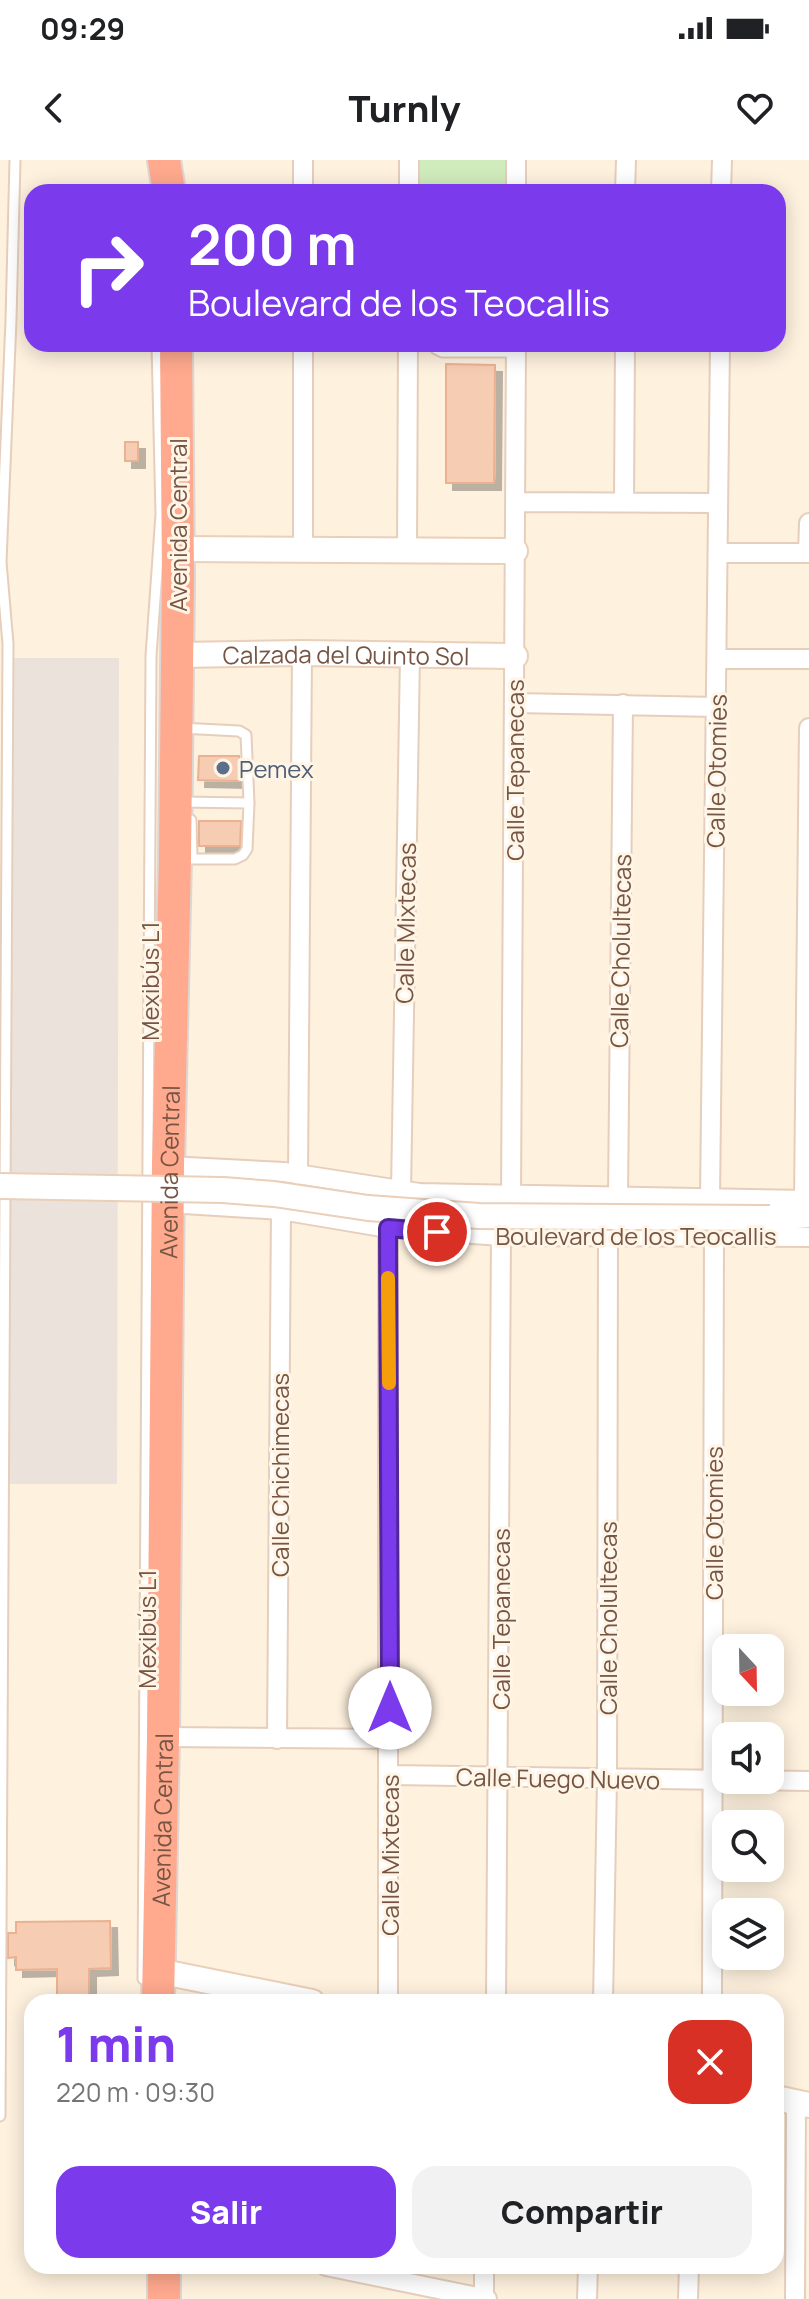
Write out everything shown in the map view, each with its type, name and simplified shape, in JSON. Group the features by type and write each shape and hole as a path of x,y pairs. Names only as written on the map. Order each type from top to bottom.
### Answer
{"highway":[{"name":"Avenida Central","path":"153,1987 163,1737 168,1166 186,798 186,733 178,655 176,352"},
{"path":"164,2274 164,2299"}],"street":[{"path":"303,160 303,184"},
{"path":"409,160 409,184"},
{"path":"516,160 516,184"},
{"path":"625,184 626,160"},
{"path":"721,184 722,160"},
{"path":"303,352 303,548"},
{"path":"407,549 408,352"},
{"name":"Calle Tepanecas","path":"511,1196 516,352"},
{"path":"624,502 625,352"},
{"name":"Calle Otomies","path":"710,1198 720,352"},
{"path":"515,502 718,503"},
{"path":"718,553 809,553 809,523"},
{"path":"178,549 515,551"},
{"path":"277,1210 266,1196 267,1187 272,1178 291,1173 302,653"},
{"name":"Calzada del Quinto Sol","path":"178,655 515,656"},
{"name":"Calle Mixtecas","path":"401,1192 410,655"},
{"path":"717,659 809,659"},
{"path":"515,703 716,707"},
{"name":"Calle Cholultecas","path":"618,1197 623,704"},
{"path":"808,1209 809,728"},
{"name":"Boulevard de los Teocallis","path":"168,1166 291,1173 401,1192 710,1198 808,1209"},
{"name":"Boulevard de los Teocallis","path":"0,1186 223,1190 368,1208 479,1216 774,1218 808,1209"},
{"name":"Boulevard de los Teocallis","path":"168,1203 277,1210 388,1228 501,1236 809,1237"},
{"name":"Calle Chichimecas","path":"277,1210 277,1739"},
{"name":"Calle Mixtecas","path":"388,1228 388,1994"},
{"name":"Calle Cholultecas","path":"603,1994 607,1779 608,1235"},
{"name":"Calle Otomies","path":"714,1235 718,1722"},
{"name":"Calle Tepanecas","path":"496,1994 501,1236"},
{"path":"163,1737 390,1739"},
{"name":"Calle Fuego Nuevo","path":"390,1775 712,1780"},
{"path":"784,1781 809,1781"},
{"name":"Calle Otomies","path":"712,1994 719,1794"},
{"path":"153,1987 229,1994"},
{"path":"794,2102 795,2299"},
{"path":"360,2274 485,2299 484,2274"},
{"path":"587,2299 588,2274"},
{"path":"688,2299 689,2274"}],"lane":[{"path":"0,2116 8,660 8,617 1,562 15,160"},
{"name":"Mexibús L1","path":"153,1987 151,656 161,514 157,352"},
{"path":"184,859 235,859 243,855 247,849 249,803 246,735 239,731 186,733"},
{"path":"186,798 249,803"}],"shaded area":[{"path":"10,658 119,658 117,1484 6,1484"}],"green space":[{"path":"418,160 506,160 507,184 418,184"}],"building":[{"path":"446,364 495,365 494,483 446,483"},
{"path":"125,442 138,442 138,461 125,461"},
{"name":"Pemex","path":"199,756 239,756 241,781 198,780"},
{"name":"Pemex","path":"199,821 241,821 240,846 199,846"},
{"path":"110,1921 111,1968 89,1969 89,1994 57,1994 57,1969 16,1970 16,1957 8,1958 8,1933 16,1933 16,1922"}],"slow traffic":[{"path":"388,1278 389,1383"}],"place":[{"name":"Pemex","path":"223,768"}],"route":[{"path":"390,1708 388,1228 437,1232"}]}
